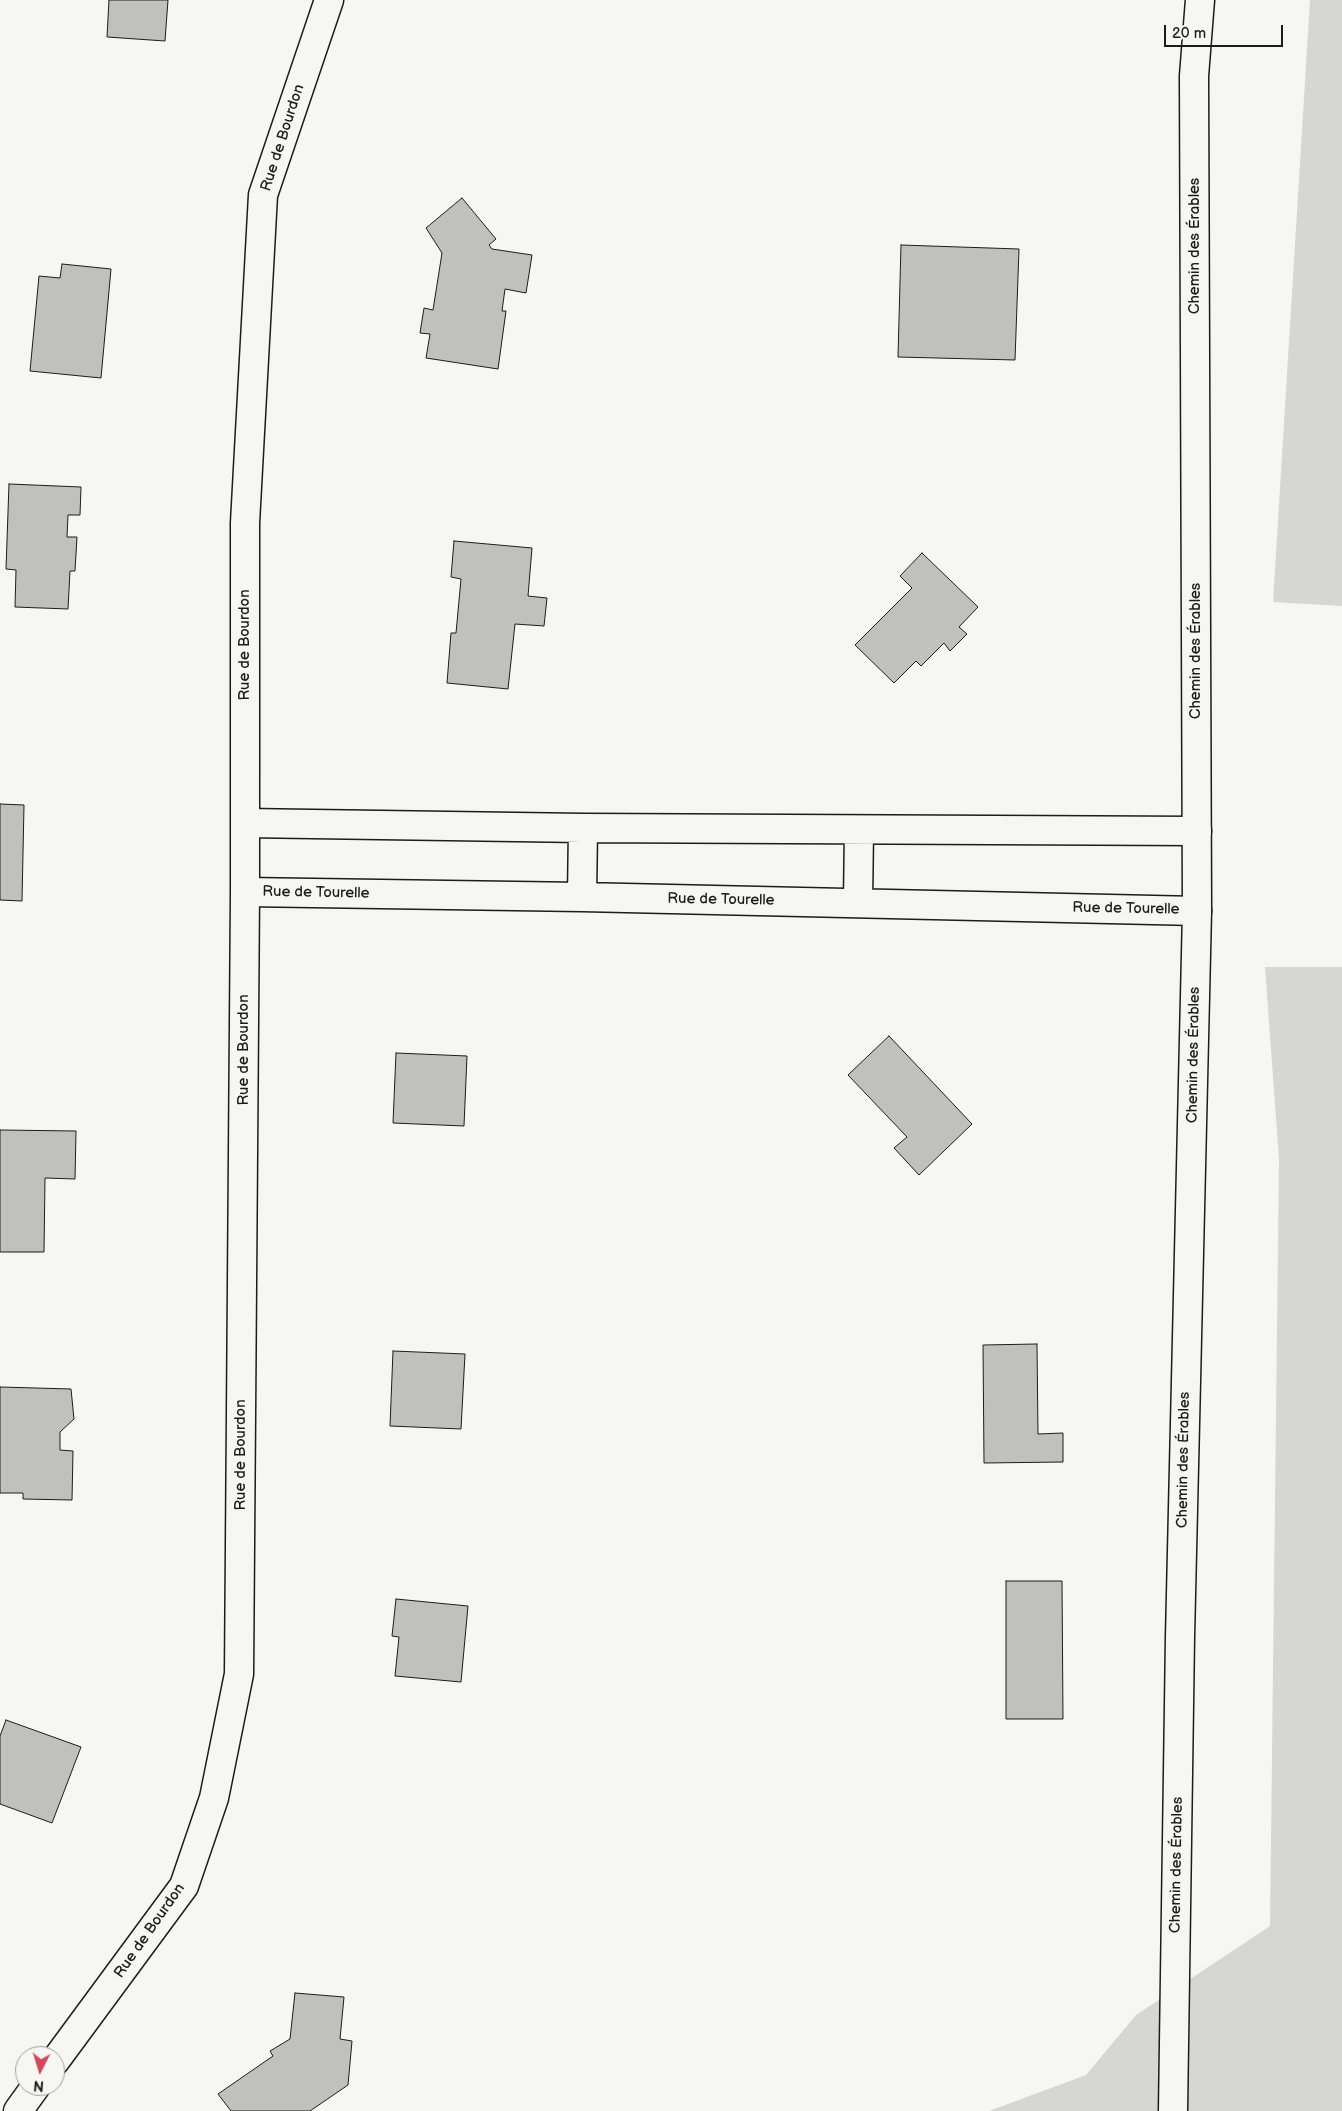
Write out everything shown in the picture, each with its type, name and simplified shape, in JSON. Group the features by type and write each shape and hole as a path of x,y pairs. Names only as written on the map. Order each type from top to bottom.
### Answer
{"street":[{"name":"Rue de Bourdon","path":"65,2047 184,1886 214,1798 239,1674 245,892 245,523 263,195 329,0"},
{"name":"Chemin des Érables","path":"1173,2111 1180,1637 1197,911 1194,76 1200,0"},
{"path":"245,823 583,828 1197,831"},
{"path":"582,897 583,828"},
{"path":"858,903 860,830"},
{"name":"Rue de Tourelle","path":"245,892 582,897 1197,911"},
{"path":"18,2111 29,2096"}],"shaded area":[{"path":"1310,0 1342,0 1342,606 1273,602"},
{"path":"1265,967 1342,967 1342,2111 989,2111 1086,2075 1136,2015 1270,1926 1279,1159"}],"building":[{"path":"109,0 168,0 165,41 107,37"},
{"path":"462,198 496,239 489,245 492,249 532,255 526,293 505,289 502,311 506,311 498,369 426,358 430,334 420,333 424,308 433,310 442,253 426,228"},
{"path":"901,245 1019,249 1015,360 898,357"},
{"path":"62,264 111,269 101,378 30,371 39,276 60,278"},
{"path":"9,484 81,487 80,515 68,515 67,537 77,537 75,571 70,571 68,609 15,607 16,570 6,569"},
{"path":"454,541 532,548 528,596 547,598 544,626 515,624 508,689 447,683 451,633 456,633 461,579 451,577"},
{"path":"922,553 978,607 959,627 967,634 950,651 944,643 921,666 916,661 894,683 855,645 912,588 900,576"},
{"path":"0,804 24,805 22,901 0,900"},
{"path":"889,1036 972,1124 919,1175 894,1148 907,1137 848,1075"},
{"path":"396,1053 467,1056 464,1126 393,1123"},
{"path":"0,1130 76,1131 75,1179 45,1178 44,1252 0,1252"},
{"path":"1037,1344 1038,1434 1063,1433 1063,1462 984,1463 983,1345"},
{"path":"393,1351 465,1354 461,1429 390,1426"},
{"path":"0,1387 71,1389 74,1419 60,1432 60,1450 73,1451 72,1500 23,1499 23,1493 0,1493"},
{"path":"1006,1581 1062,1581 1063,1719 1006,1719"},
{"path":"396,1599 468,1606 461,1682 395,1676 399,1637 392,1636"},
{"path":"6,1720 81,1747 52,1823 0,1804 0,1736"},
{"path":"295,1993 344,1997 340,2039 352,2041 348,2085 310,2111 231,2111 218,2094 273,2056 270,2051 290,2039"}]}
